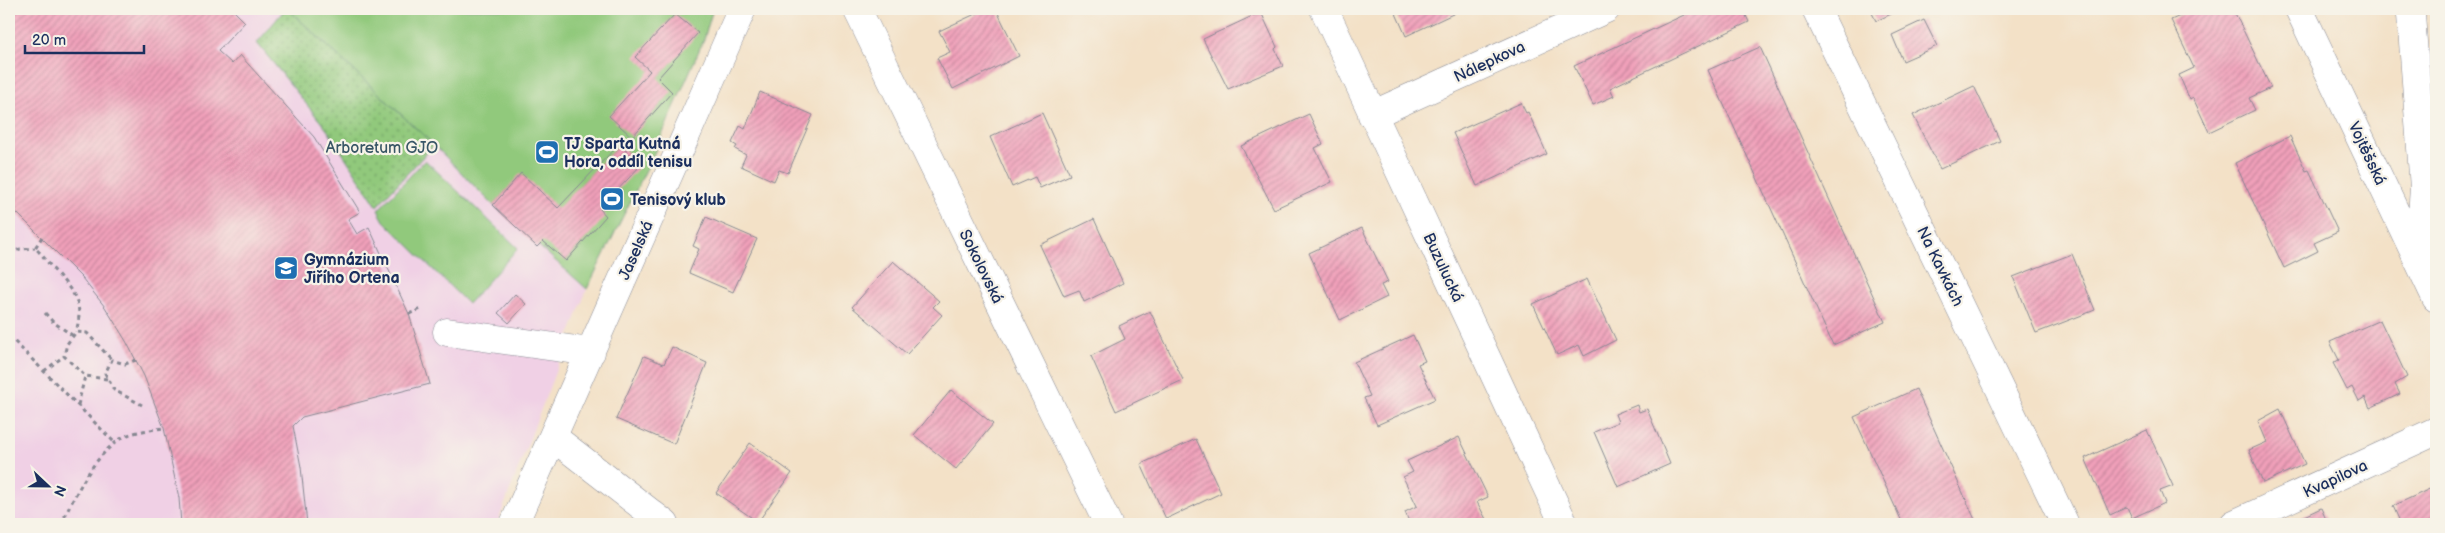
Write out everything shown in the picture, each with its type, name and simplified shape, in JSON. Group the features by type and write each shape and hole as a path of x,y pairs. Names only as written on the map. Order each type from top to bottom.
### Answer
{"street":[{"name":"Jaselská","path":"514,524 742,9"},
{"name":"Sokolovská","path":"857,9 1108,524"},
{"name":"Buzulucká","path":"1324,9 1564,524"},
{"name":"Nálepkova","path":"1372,114 1606,9"},
{"name":"Na Kavkách","path":"1816,9 2065,524"},
{"name":"Vojtěšská","path":"2299,9 2436,298"},
{"path":"2408,9 2411,15 2424,188 2418,260"},
{"path":"447,332 590,352"},
{"name":"Kvapilova","path":"2234,524 2436,431"},
{"path":"553,437 665,524"}],"path":[{"path":"9,213 15,210"},
{"path":"9,264 9,253 35,248 42,237"},
{"path":"35,248 74,295 80,314 76,332 67,344 64,356 44,371"},
{"path":"45,313 52,322 72,335"},
{"path":"76,332 87,334 112,360 125,364 136,360"},
{"path":"9,336 116,444"},
{"path":"64,356 85,376 106,379"},
{"path":"112,360 105,373 106,379 114,390 142,405"},
{"path":"78,405 85,376"},
{"path":"61,524 79,489 95,465 116,444 123,438 164,428"}],"shaded area":[{"name":"Gymnázium Jiřího Ortena","path":"9,9 288,9 434,145 493,205 587,289 497,524 9,524"}],"green space":[{"name":"Arboretum GJO","path":"285,9 288,9 434,145 377,206 328,131 257,43"},
{"name":"TJ Sparta Kutná Hora, oddíl tenisu","path":"288,9 713,9 704,39 652,158 587,289 493,205 434,145"},
{"path":"425,160 518,248 468,304 384,221 378,210"}],"building":[{"name":"Gymnázium Jiřího Ortena","path":"9,9 232,9 245,22 218,51 232,64 240,55 314,137 360,212 348,219 357,234 369,227 409,314 430,384 302,417 293,426 301,467 307,524 181,524 179,498 164,428 144,376 126,341 105,307 82,278 9,205"},
{"path":"986,9 996,9 1019,56 953,89 937,58 950,52 939,31"},
{"path":"1394,9 1453,9 1455,13 1406,36"},
{"path":"1697,9 1743,9 1749,22 1610,88 1614,96 1593,105 1574,66"},
{"path":"1870,9 1902,9 1876,21"},
{"path":"1916,9 1931,9 1919,15"},
{"path":"2196,9 2233,9 2271,88 2249,98 2255,110 2209,132 2193,98 2190,100 2179,75 2194,68 2171,20"},
{"path":"1261,12 1277,47 1275,49 1283,66 1228,89 1203,39"},
{"path":"675,14 698,33 658,78 672,92 632,137 609,116 650,71 635,57"},
{"path":"1924,20 1937,46 1903,61 1892,35"},
{"path":"1760,47 1885,322 1833,345 1708,70"},
{"path":"1974,86 2000,141 1940,169 1913,115"},
{"path":"760,92 813,115 788,173 779,170 774,181 741,166 746,155 735,149 737,146 732,143 740,126 745,129"},
{"path":"1521,103 1526,113 1528,112 1547,154 1477,186 1453,133"},
{"path":"1042,113 1070,175 1040,188 1035,177 1012,187 990,137"},
{"path":"1309,114 1323,144 1315,148 1332,182 1274,209 1241,146"},
{"path":"2290,136 2306,171 2309,170 2338,232 2314,243 2318,251 2284,268 2235,163"},
{"path":"619,144 641,165 600,209 606,216 566,261 543,241 537,247 493,205 521,173 558,208"},
{"path":"706,217 757,239 733,292 689,273 699,249 693,246"},
{"path":"1094,219 1123,283 1084,302 1079,290 1064,296 1040,245"},
{"path":"1362,228 1388,282 1381,285 1387,297 1340,320 1309,253"},
{"path":"2072,254 2095,310 2036,333 2013,277"},
{"path":"893,261 939,301 933,307 942,315 907,354 852,307"},
{"path":"1587,279 1616,340 1584,356 1579,345 1557,355 1533,304"},
{"path":"515,294 526,304 509,323 498,313"},
{"path":"1150,311 1183,380 1116,411 1091,356 1125,339 1119,326"},
{"path":"2380,320 2407,377 2395,384 2400,394 2370,408 2365,397 2359,401 2352,387 2347,390 2333,363 2339,360 2330,342"},
{"path":"1413,335 1425,361 1418,364 1435,399 1377,425 1364,398 1370,396 1354,362"},
{"path":"672,347 707,363 674,444 616,419 644,356 664,364"},
{"path":"1916,389 1977,524 1903,524 1854,417"},
{"path":"951,390 993,424 956,469 914,435"},
{"path":"1637,405 1639,412 1647,409 1670,464 1618,487 1594,432 1618,422 1615,414"},
{"path":"2280,409 2305,464 2263,483 2249,450 2267,442 2258,421"},
{"path":"2147,430 2173,486 2160,491 2165,503 2132,518 2127,507 2110,515 2085,458"},
{"path":"1459,437 1488,497 1477,502 1487,521 1480,524 1443,524 1441,519 1431,524 1410,524 1405,512 1417,506 1403,477 1413,472 1407,461"},
{"path":"1196,439 1221,493 1166,519 1141,464"},
{"path":"750,443 792,473 758,522 716,493"},
{"path":"2436,486 2436,524 2401,524 2393,506"},
{"path":"2321,508 2328,524 2305,524 2302,517"}],"place":[{"name":"TJ Sparta Kutná Hora, oddíl tenisu","path":"547,152"},
{"name":"Tenisový klub","path":"612,199"},
{"name":"Gymnázium Jiřího Ortena","path":"286,268"}]}
